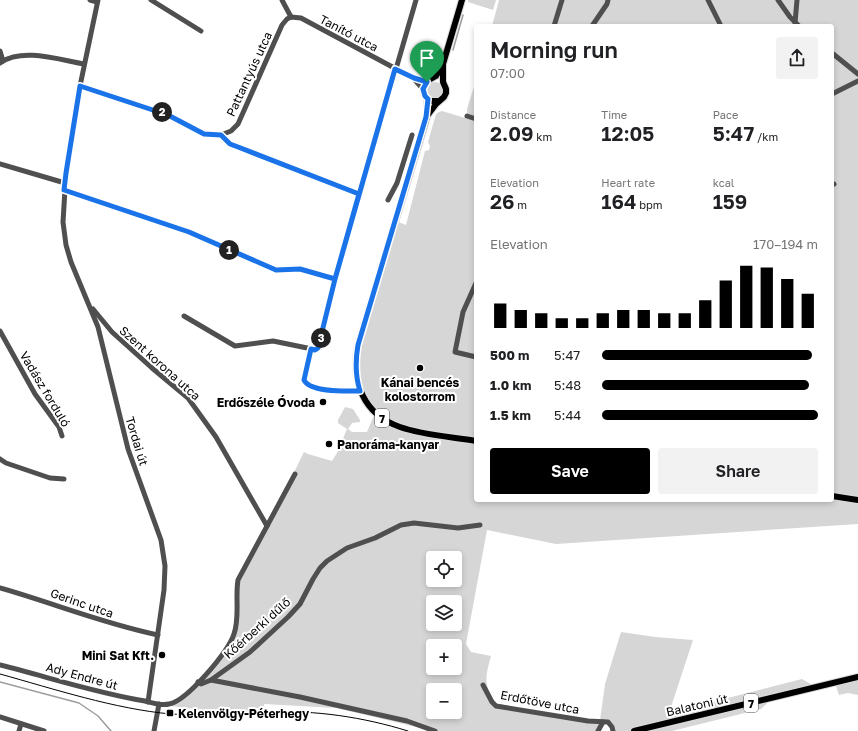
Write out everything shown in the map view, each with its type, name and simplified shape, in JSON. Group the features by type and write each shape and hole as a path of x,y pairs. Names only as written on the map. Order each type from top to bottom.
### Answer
{"main road":[{"name":"7","path":"434,79 443,64 462,0"},
{"name":"7","path":"426,117 446,93 443,82 443,64"},
{"path":"438,101 431,101 428,99 425,96 423,89 427,82 434,79 438,79 443,82"},
{"name":"7","path":"428,99 426,117 358,345 355,365 357,381 363,398 376,413 387,421 399,427 413,431 474,441"},
{"path":"834,496 858,500"},
{"name":"Balatoni út","path":"634,731 858,677"}],"street":[{"path":"90,0 97,1"},
{"path":"151,0 201,32"},
{"path":"282,0 291,17"},
{"path":"184,316 235,346 273,341 315,350 318,348 335,279 416,0"},
{"path":"555,24 562,0"},
{"path":"593,24 607,4 608,0"},
{"path":"708,0 720,24"},
{"path":"778,0 797,24"},
{"path":"797,0 797,24"},
{"name":"Tordai út","path":"97,1 80,86 65,183 63,222 66,245 71,262 98,327 128,449 161,540 165,575 148,702"},
{"name":"Tanító utca","path":"291,17 296,16 301,18 395,69 427,82"},
{"name":"Pattantyús utca","path":"221,135 231,131 238,124 282,25 291,17"},
{"path":"0,51 1,62 21,55 32,55 84,64"},
{"path":"834,55 858,74"},
{"name":"Tanító utca","path":"414,78 423,89"},
{"path":"834,93 858,81"},
{"path":"80,86 168,115 204,134 221,135 230,144 359,194"},
{"path":"467,116 474,118"},
{"path":"388,200 396,183 412,135"},
{"path":"408,148 416,151"},
{"path":"0,164 65,183"},
{"path":"64,190 189,232 276,270 300,269 335,279"},
{"path":"474,295 463,312 455,352 474,357"},
{"name":"Szent korona utca","path":"86,299 112,332 188,398 214,432 267,526"},
{"name":"Vadász forduló","path":"0,331 35,394 59,427 62,436"},
{"path":"311,349 304,378 305,383 327,391 360,391"},
{"path":"0,459 50,478 64,479"},
{"name":"Ady Endre út","path":"0,664 113,695 148,702 168,705 181,700 218,661 233,637 237,620 236,595 238,580 295,474"},
{"name":"Kőérberki dűlő","path":"198,682 201,684 211,680 250,652 300,604 320,568 327,561 350,546 375,538 401,525 414,523 458,528 480,525"},
{"name":"Gerinc utca","path":"0,588 44,601 117,626 158,635"},
{"name":"Kőérberki dűlő","path":"211,680 300,697 408,722 435,731"},
{"name":"Erdőtöve utca","path":"484,685 492,702 496,706 588,721 603,722"},
{"path":"154,731 159,704"},
{"path":"0,717 44,731"},
{"path":"598,731 603,722 608,722 612,726 613,731"},
{"path":"19,731 21,724"}],"shaded area":[{"path":"468,0 496,0 493,10 468,2"},
{"path":"499,0 858,0 858,524 556,544 487,530 466,644 471,652 491,656 486,680 488,690 494,703 555,715 600,720 605,684 621,632 655,637 693,640 669,713 802,679 816,687 773,698 761,709 672,731 613,731 612,727 603,722 598,731 433,731 336,708 264,704 264,708 255,708 255,710 224,712 224,709 211,711 171,706 171,704 181,699 218,661 233,637 237,588 304,452 332,461 347,429 338,423 338,420 345,407 353,409 360,420 360,422 352,423 348,429 352,432 367,432 375,413 363,398 355,359 396,221 406,225 425,151 429,150 430,146 428,142 436,114 442,111 465,118 467,116 467,109 474,86 474,502 834,502 834,24 493,24"},
{"path":"435,82 442,87 443,90 438,97 435,98 428,93 427,90 432,83"},
{"path":"858,680 858,695 848,693 839,695 836,686"}],"waterway":[{"path":"453,50 463,15"},
{"path":"0,682 79,703 98,716 111,731"}],"tram line":[{"path":"0,674 85,698 128,708 171,714 195,715 286,712 321,713 356,718 408,731"}],"place":[{"name":"Kánai bencés kolostorrom","path":"420,368"},
{"name":"Erdőszéle Óvoda","path":"323,402"},
{"name":"Panoráma-kanyar","path":"329,444"},
{"name":"Mini Sat Kft.","path":"162,655"},
{"name":"Kelenvölgy-Péterhegy","path":"170,713"}],"route":[{"path":"427,82 395,69 335,279 300,269 276,270 189,232 71,191 64,190 80,86 150,108 168,115 204,134 221,135 230,144 359,194 335,279 318,348 317,350 311,349 304,382 327,391 360,391 357,381 355,360 358,345 426,117 428,99 425,96 423,89 427,82"}]}
